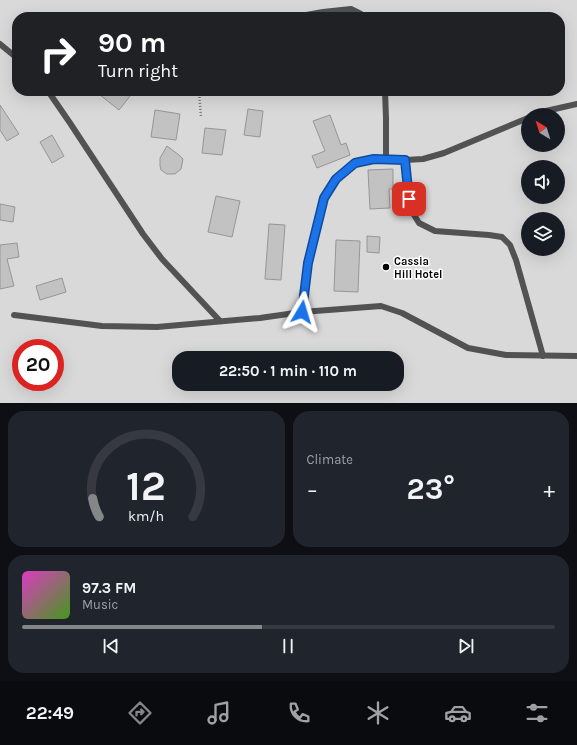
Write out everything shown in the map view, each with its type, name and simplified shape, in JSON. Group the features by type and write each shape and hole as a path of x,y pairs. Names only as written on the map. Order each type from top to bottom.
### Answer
{"lane":[{"path":"323,12 351,9 357,12"},
{"path":"0,44 12,54"},
{"path":"51,96 143,234 162,259 220,321"},
{"path":"385,96 386,159"},
{"path":"559,108 577,104"},
{"path":"302,312 308,263 324,198 336,179 355,163 374,159 423,159 444,153 521,121"},
{"path":"405,160 411,210 419,223 435,231 502,237 510,245 516,260 543,356"},
{"path":"14,315 102,326 157,327 260,318 302,312 381,306 402,313 468,348 506,356 577,356"}],"path":[{"path":"200,96 201,117"}],"shaded area":[{"path":"0,0 577,0 577,403 0,403"}],"building":[{"path":"101,96 130,96 119,110"},
{"path":"0,105 19,134 7,141 0,130"},
{"path":"248,109 263,111 260,137 244,135"},
{"path":"155,110 180,114 176,140 151,137"},
{"path":"330,115 341,145 346,143 350,155 317,168 312,156 325,151 313,121"},
{"path":"205,128 226,130 222,155 202,153"},
{"path":"52,135 64,156 52,163 40,142"},
{"path":"167,146 183,159 181,169 175,174 167,174 161,170 160,158"},
{"path":"393,169 393,189 389,189 390,208 370,209 368,170"},
{"path":"216,196 240,201 232,237 208,232"},
{"path":"0,204 15,207 13,222 0,220"},
{"path":"269,224 285,225 281,280 265,279"},
{"path":"367,236 380,237 379,253 367,252"},
{"path":"336,240 360,241 358,292 334,291"},
{"path":"17,243 19,257 7,259 14,286 0,289 0,245"},
{"path":"62,278 66,292 40,300 36,286"}],"place":[{"name":"Cassia Hill Hotel","path":"386,267"}],"route":[{"path":"302,312 308,263 324,198 336,179 355,163 374,159 405,160 409,199"}]}
